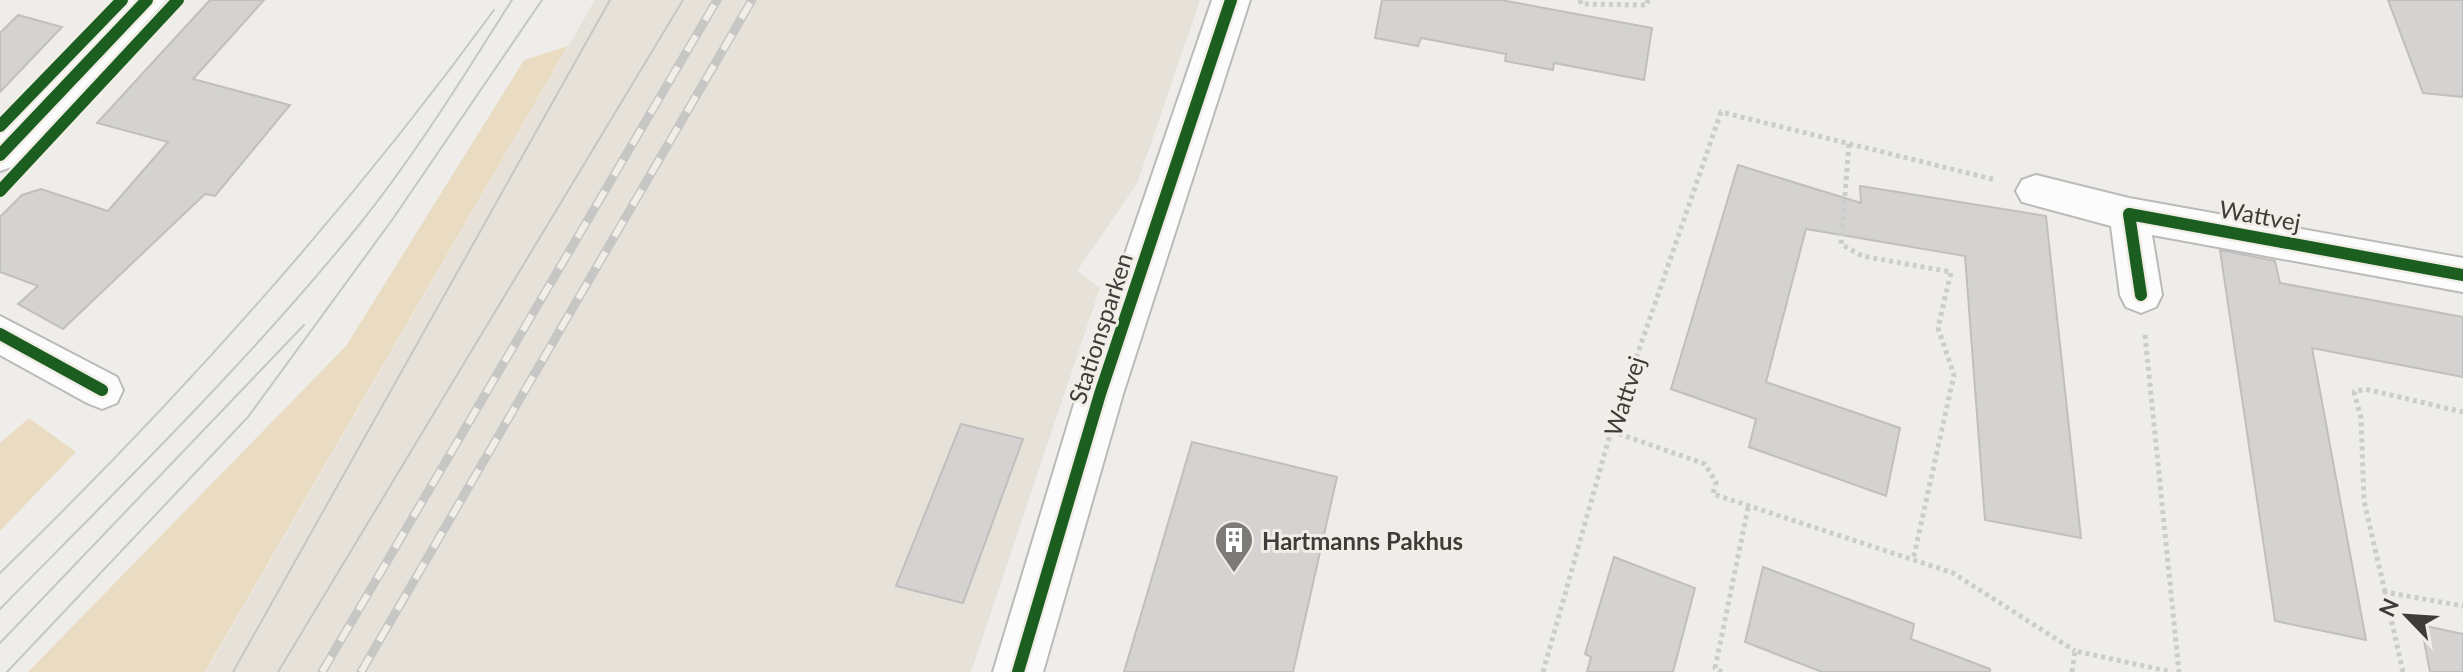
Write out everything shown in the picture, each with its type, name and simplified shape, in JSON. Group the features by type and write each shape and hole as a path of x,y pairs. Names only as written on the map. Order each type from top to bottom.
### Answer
{"street":[{"path":"0,155 147,0"},
{"name":"Stationsparken","path":"1018,672 1100,394 1231,0"},
{"name":"Wattvej","path":"2036,191 2129,214 2463,275"},
{"path":"2129,214 2141,295"},
{"path":"0,334 102,390"}],"path":[{"path":"1580,0 1581,4 1647,5 1648,0"},
{"path":"1849,144 1841,244 1862,256 1951,272 1938,328 1954,375 1913,560"},
{"path":"2141,295 2179,672"},
{"path":"2403,672 2364,501 2361,418 2354,392 2365,389 2463,412"},
{"path":"1611,431 1705,464 1716,482 1713,494 1953,573 2075,651 2172,672"},
{"path":"1722,672 1714,670 1748,508"},
{"path":"2385,592 2463,606"},
{"path":"2072,672 2075,651"}],"shaded area":[{"path":"595,0 1200,0 1137,184 1077,271 1100,288 971,672 206,672"},
{"path":"568,46 205,672 28,672 346,346 524,60"},
{"path":"29,418 76,452 0,531 0,443"}],"building":[{"path":"210,0 264,0 193,79 290,105 215,196 205,194 63,329 18,304 38,286 0,272 0,217 22,195 41,189 108,211 168,142 97,123"},
{"path":"1382,0 1501,0 1652,28 1644,80 1554,63 1553,70 1505,61 1506,54 1421,38 1418,46 1375,38"},
{"path":"2388,0 2463,0 2463,97 2423,93"},
{"path":"18,15 62,27 0,92 0,33"},
{"path":"1738,165 1861,203 1860,186 2046,216 2081,538 1985,520 1965,256 1806,229 1766,382 1900,428 1886,496 1749,447 1756,419 1671,389"},
{"path":"2220,250 2275,261 2280,283 2463,317 2463,377 2312,348 2366,640 2275,621"},
{"path":"961,424 1023,439 963,603 896,586"},
{"name":"Hartmanns Pakhus","path":"1192,442 1337,477 1293,672 1124,672"},
{"path":"1614,557 1695,588 1673,672 1587,672 1591,657 1585,654"},
{"path":"1763,567 1914,624 1911,639 1990,669 1990,672 1822,672 1745,642"},
{"path":"2421,625 2463,634 2463,672 2430,672"}],"tram line":[{"path":"0,609 184,421 317,275 400,171 512,0"},
{"path":"7,672 248,417 392,220 542,0"},
{"path":"233,672 610,0"},
{"path":"278,672 683,0"},
{"path":"0,573 132,440 259,302 380,159 494,10"},
{"path":"0,643 304,325"}],"railway":[{"path":"322,672 717,0"},
{"path":"361,672 752,0"}],"cycle path":[{"path":"0,126 122,0"},
{"path":"0,155 147,0"},
{"path":"0,191 178,0"},
{"path":"1018,672 1100,394 1231,0"},
{"path":"2141,295 2129,214 2463,275"},
{"path":"0,334 102,390"}],"place":[{"name":"Hartmanns Pakhus","path":"1234,574"}]}
